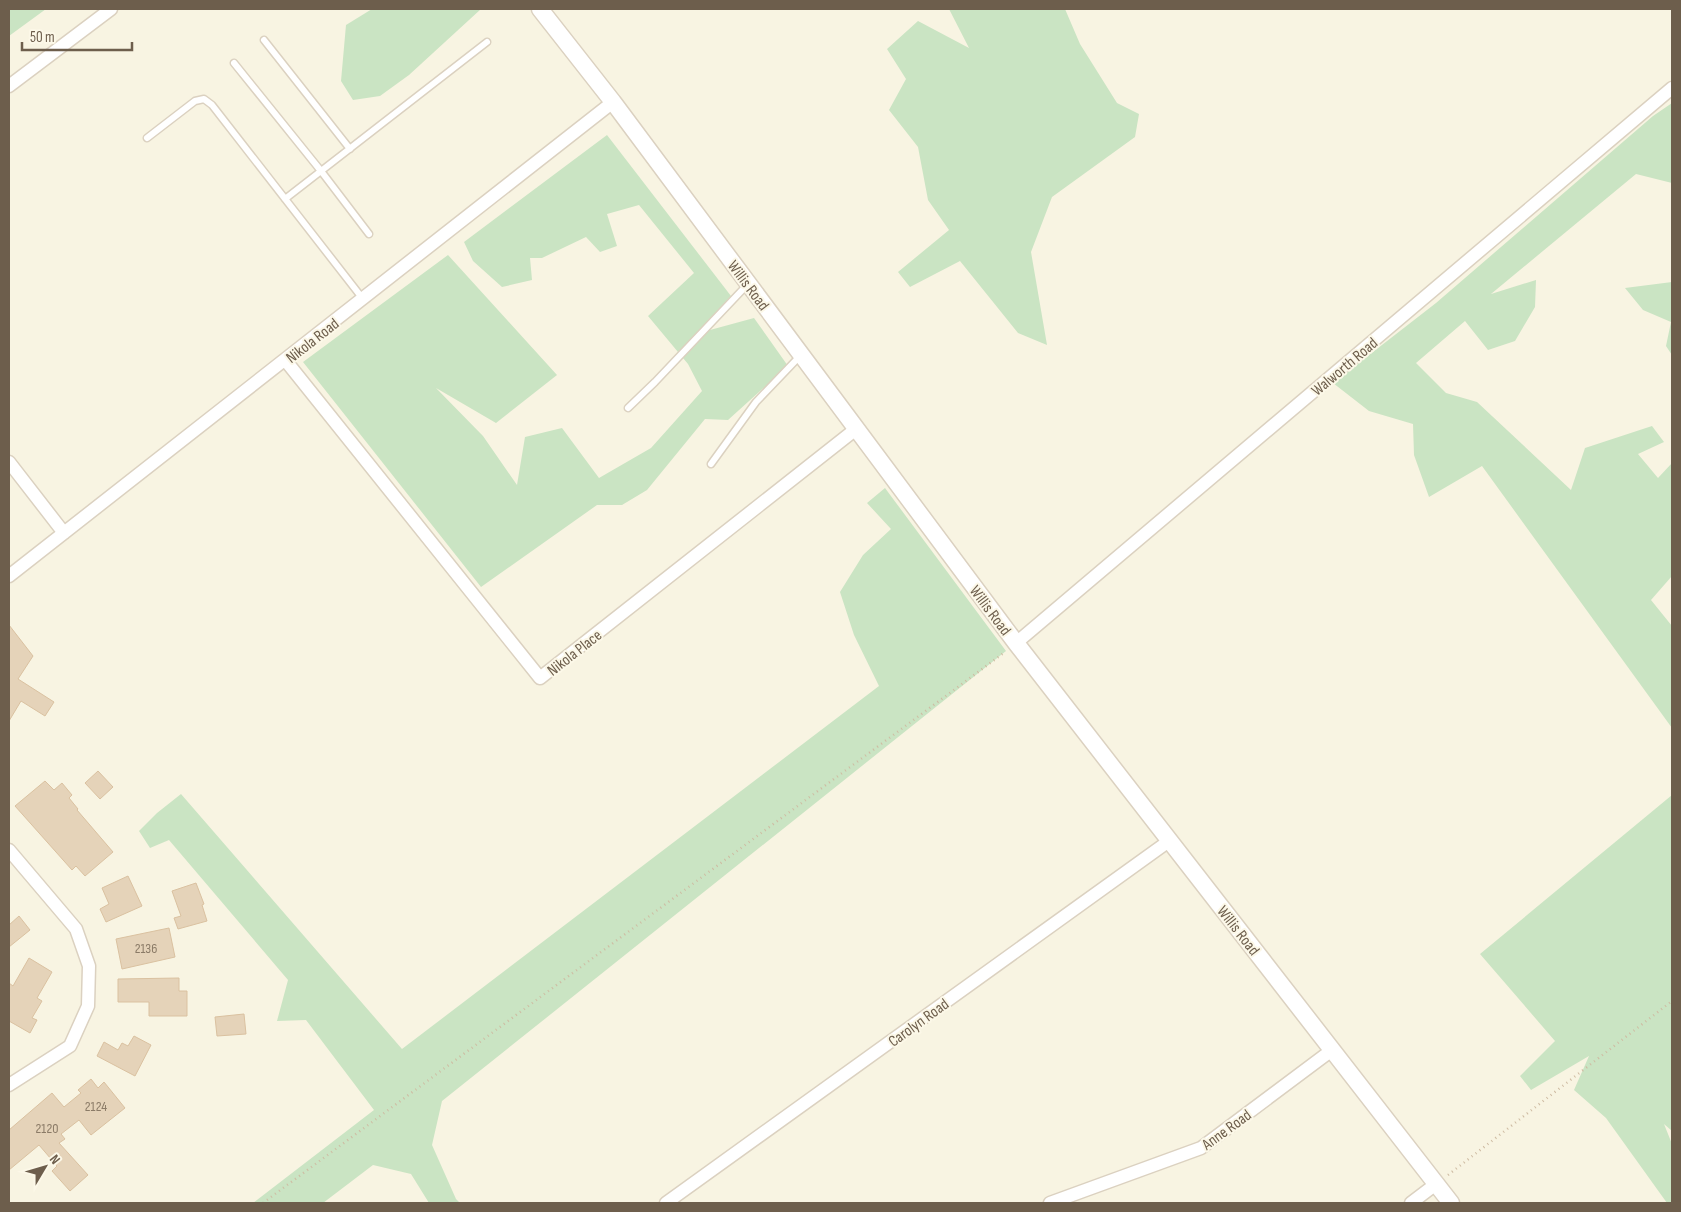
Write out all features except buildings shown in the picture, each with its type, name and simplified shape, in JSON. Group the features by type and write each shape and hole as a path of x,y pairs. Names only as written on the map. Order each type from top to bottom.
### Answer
{"street":[{"path":"9,86 110,9"},
{"name":"Willis Road","path":"540,9 613,102 1016,643 1452,1203"},
{"name":"Walworth Road","path":"1016,643 1672,88"},
{"name":"Nikola Road","path":"9,576 613,102"},
{"name":"Nikola Place","path":"286,360 540,678 856,429"},
{"path":"9,462 64,533"},
{"name":"Carolyn Road","path":"666,1203 1169,841"},
{"path":"9,850 76,929 89,966 88,1006 70,1046 9,1085"},
{"name":"Anne Road","path":"1050,1203 1201,1148 1332,1050"},
{"path":"1411,1203 1436,1184"}],"lane":[{"path":"264,40 350,149"},
{"path":"285,199 487,42"},
{"path":"234,63 369,234"},
{"path":"147,138 194,101 204,99 212,105 363,300"},
{"path":"628,408 748,284"},
{"path":"711,464 756,402 801,355"}],"path":[{"path":"263,1203 1016,643"},
{"path":"1436,1184 1672,1002"}],"green space":[{"path":"9,9 46,9 9,36"},
{"path":"372,9 481,9 409,75 380,96 353,100 341,81 346,25"},
{"path":"949,9 1065,9 1080,44 1117,103 1139,114 1135,137 1052,197 1031,252 1047,345 1018,333 960,261 910,287 898,272 949,230 928,200 918,147 889,110 906,79 887,49 918,21 969,48"},
{"path":"1672,103 1672,183 1636,174 1491,294 1536,280 1535,307 1515,341 1488,350 1465,321 1416,363 1446,393 1477,402 1571,490 1585,448 1652,426 1664,442 1638,454 1658,478 1672,463 1672,576 1651,600 1672,626 1672,728 1482,466 1429,497 1414,455 1413,424 1369,411 1333,383 1436,303 1653,116"},
{"path":"607,135 731,296 699,333 754,318 788,366 728,420 705,419 647,490 622,505 597,505 481,587 303,362 448,255 557,375 496,423 436,388 483,436 517,485 525,437 562,428 599,478 651,448 702,391 688,364 648,316 694,273 639,205 607,214 617,246 600,252 586,237 542,258 530,258 532,280 502,287 473,261 464,242"},
{"path":"1672,282 1672,355 1666,346 1671,322 1643,310 1625,288"},
{"path":"885,488 1006,651 442,1101 432,1145 456,1199 460,1203 429,1203 411,1174 373,1165 323,1203 253,1203 374,1110 306,1020 277,1021 288,980 169,840 150,848 139,831 157,813 181,794 402,1049 879,686 854,635 840,592 863,555 891,529 867,503"},
{"path":"1672,795 1672,1131 1664,1124 1672,1144 1672,1203 1667,1203 1606,1118 1574,1090 1589,1056 1531,1090 1520,1076 1555,1041 1480,954"}]}
